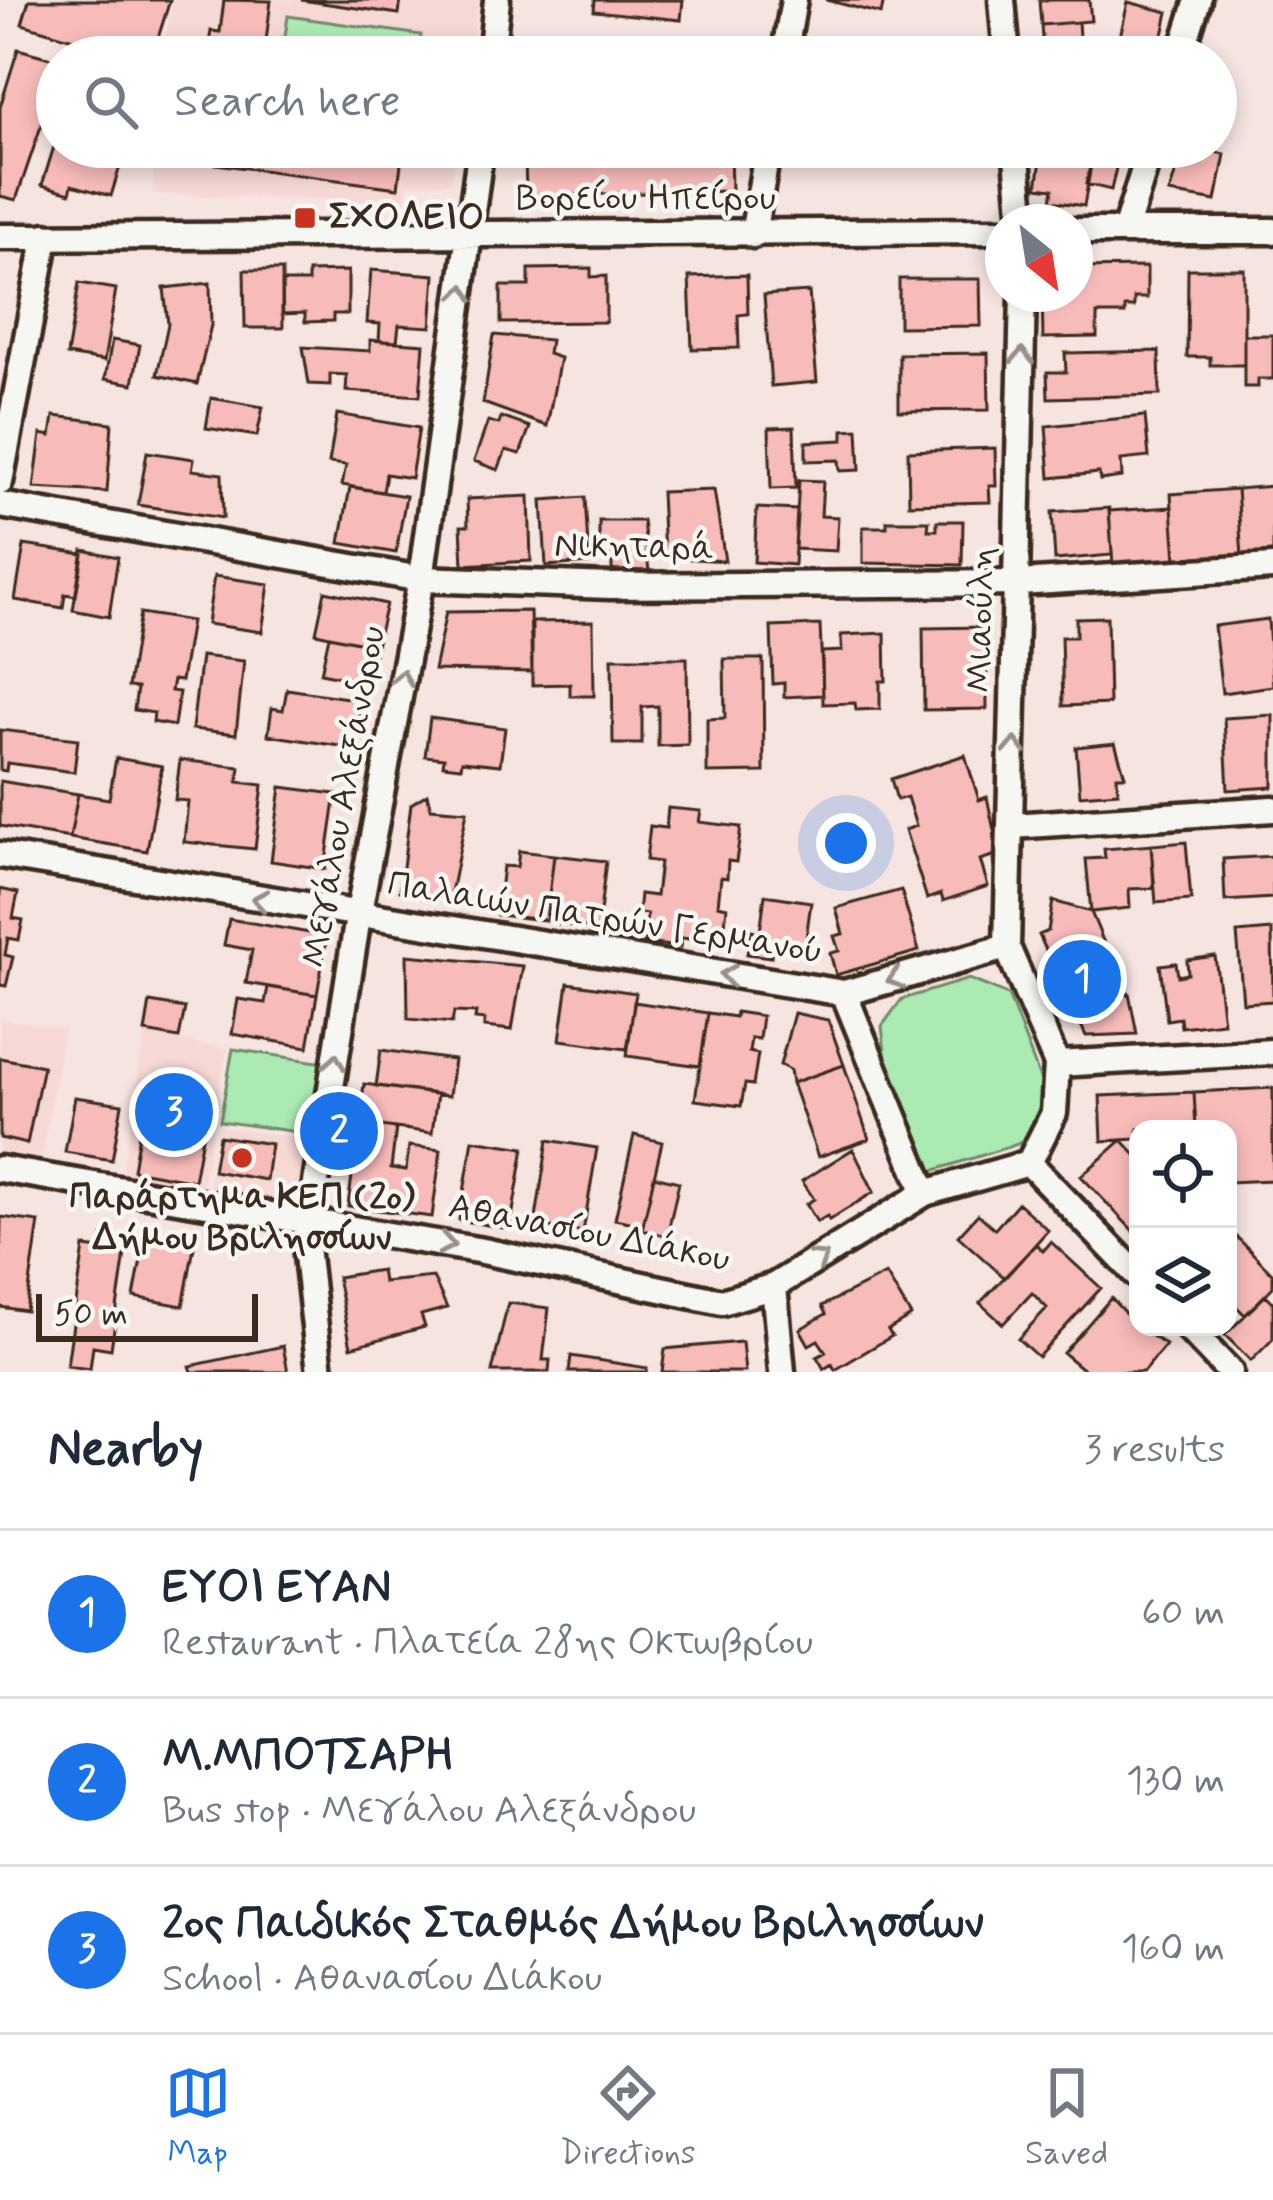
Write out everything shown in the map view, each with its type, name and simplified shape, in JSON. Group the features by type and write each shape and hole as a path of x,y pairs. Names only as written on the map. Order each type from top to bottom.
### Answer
{"street":[{"path":"493,36 497,0"},
{"path":"788,36 794,0"},
{"path":"1002,0 1005,36"},
{"path":"1187,36 1198,0"},
{"name":"Μεγάλου Αλεξάνδρου","path":"320,1372 306,1259 310,1220 358,917 421,579 479,168"},
{"path":"753,236 764,168"},
{"path":"1018,168 1021,204"},
{"path":"1125,230 1144,168"},
{"name":"Βορείου Ηπείρου","path":"0,236 985,231"},
{"path":"1093,231 1273,231"},
{"path":"0,482 46,236"},
{"name":"Μιαούλη","path":"1007,947 1023,312"},
{"name":"Νικηταρά","path":"0,505 421,579 610,586 1019,583 1273,567"},
{"path":"1012,826 1273,809"},
{"name":"Παλαιών Πατρών Γερμανού","path":"0,855 844,993"},
{"path":"925,1193 844,993 1007,947 1058,1064 1054,1113 1029,1163 1129,1267"},
{"path":"1058,1064 1273,1052"},
{"name":"Αθανασίου Διάκου","path":"0,1169 310,1220 707,1300 732,1301 775,1286 925,1193 1029,1163"},
{"path":"775,1286 782,1372"},
{"path":"1196,1336 1230,1372"}],"shaded area":[{"path":"173,0 478,0 473,36 166,36"},
{"path":"154,168 453,168 451,183 408,185 404,202 152,194"},
{"path":"0,1019 64,1029 41,1162 0,1156"},
{"path":"145,1034 227,1049 202,1187 122,1174"},
{"path":"220,1127 310,1140 299,1203 209,1187"}],"green space":[{"path":"288,16 421,35 421,36 285,36"},
{"path":"969,979 1008,995 1046,1094 1028,1134 1018,1144 932,1171 922,1158 886,1061 882,1026 902,999"},
{"path":"233,1049 324,1063 312,1134 220,1121"}],"building":[{"path":"29,0 170,0 159,36 63,36 22,24"},
{"path":"224,0 271,1 267,36 210,36 211,31 220,32"},
{"path":"301,0 401,0 399,14"},
{"path":"595,0 683,0 681,20 594,11"},
{"path":"826,0 884,0 881,14"},
{"path":"1039,0 1089,0 1091,21 1041,25"},
{"path":"1128,2 1168,12 1163,36 1120,36"},
{"path":"1078,22 1079,36 1042,36 1041,25"},
{"path":"18,49 36,54 36,141 16,200 0,196 0,107"},
{"path":"47,168 120,168 111,196 72,185 70,193 42,185"},
{"path":"246,168 400,168 398,188"},
{"path":"525,168 730,168 731,191 526,196"},
{"path":"1040,168 1090,168 1084,204 1051,201 1053,189 1037,187"},
{"path":"1090,168 1116,168 1111,190 1086,184"},
{"path":"1177,168 1222,168 1216,201 1169,193"},
{"path":"1147,267 1147,298 1134,298 1134,307 1125,307 1125,314 1097,314 1097,337 1043,338 1042,312 1093,312 1093,268"},
{"path":"591,268 591,277 606,276 606,322 501,323 501,286 529,286 529,269"},
{"path":"1188,269 1244,269 1244,365 1210,365 1210,357 1187,357"},
{"path":"244,270 282,270 283,328 245,328"},
{"path":"371,270 435,275 431,327 399,325 397,342 379,341 380,324 367,323"},
{"path":"348,271 348,314 333,314 333,321 305,322 305,313 282,314 282,282 308,282 308,272"},
{"path":"747,275 748,314 738,315 739,348 692,349 689,277"},
{"path":"899,279 980,279 981,326 899,327"},
{"path":"79,283 116,289 104,361 67,355"},
{"path":"210,283 211,325 197,384 157,375 168,324 164,288"},
{"path":"809,292 817,382 771,386 764,295"},
{"path":"494,335 550,340 548,354 560,358 547,426 483,403"},
{"path":"1244,335 1273,335 1273,379 1258,379 1258,387 1244,387"},
{"path":"112,340 140,345 133,384 105,379"},
{"path":"370,340 424,344 420,396 346,391 347,375 330,374 330,385 309,384 303,347 370,351"},
{"path":"1159,351 1160,395 1048,398 1047,372 1066,372 1065,353"},
{"path":"988,353 989,410 899,411 899,354"},
{"path":"211,398 263,407 257,436 206,428"},
{"path":"337,414 419,428 411,478 386,474 383,492 342,485 346,465 329,463"},
{"path":"54,416 112,423 107,492 34,488 41,434 51,436"},
{"path":"1145,416 1149,457 1121,460 1122,477 1100,480 1099,473 1050,478 1046,426"},
{"path":"501,417 530,427 520,454 506,450 498,470 474,461 488,421 499,424"},
{"path":"794,427 796,488 771,489 769,428"},
{"path":"858,429 860,470 840,471 839,460 806,461 806,442 843,440 843,430"},
{"path":"995,448 996,486 989,486 990,502 909,504 908,451"},
{"path":"147,452 194,459 192,470 222,474 223,518 138,505"},
{"path":"799,480 823,481 821,516 838,517 836,551 795,549"},
{"path":"1272,480 1273,553 1242,556 1237,489 1272,486"},
{"path":"350,487 406,496 396,553 340,543"},
{"path":"1237,489 1242,556 1176,560 1171,494"},
{"path":"714,490 725,561 664,557 661,492"},
{"path":"529,496 531,561 463,565 461,526 468,526 467,499"},
{"path":"585,497 589,563 546,566 542,500"},
{"path":"1172,507 1176,560 1113,565 1109,511"},
{"path":"757,508 797,510 794,565 754,562"},
{"path":"1109,508 1112,555 1055,560 1052,512"},
{"path":"599,521 643,521 649,571 612,571 612,548 599,548"},
{"path":"887,521 929,521 928,530 937,530 937,521 963,521 962,565 863,563 863,527 887,527"},
{"path":"24,545 83,554 76,596 65,594 63,608 15,600"},
{"path":"83,550 118,557 109,617 73,610"},
{"path":"214,576 269,584 262,632 207,624"},
{"path":"325,591 386,604 376,646 316,633"},
{"path":"530,611 532,672 434,670 446,612"},
{"path":"140,613 191,621 181,681 173,680 171,691 179,692 174,726 153,722 154,713 134,710 137,688 128,687"},
{"path":"1107,617 1109,704 1063,706 1061,637 1076,637 1076,618"},
{"path":"1268,619 1273,686 1222,693 1214,626"},
{"path":"593,621 594,696 570,696 570,684 532,685 532,622"},
{"path":"820,625 823,695 784,697 784,683 773,684 771,627"},
{"path":"986,627 987,709 924,710 923,628"},
{"path":"885,633 886,681 880,681 880,709 856,710 855,703 823,704 822,652 842,651 841,635"},
{"path":"329,636 376,646 369,683 321,673"},
{"path":"201,656 244,661 236,734 192,729"},
{"path":"612,658 687,658 688,745 658,746 658,706 642,707 642,744 613,744"},
{"path":"724,659 763,659 764,772 707,773 707,719 725,718"},
{"path":"287,689 361,700 353,748 268,735 272,708 283,710"},
{"path":"1273,715 1273,787 1228,790 1224,718"},
{"path":"430,718 505,728 500,765 462,761 461,767 443,765 444,758 425,756"},
{"path":"0,730 78,739 74,772 7,763 6,771 0,770"},
{"path":"1115,743 1125,776 1117,776 1118,792 1080,795 1076,747"},
{"path":"965,755 979,800 987,797 999,854 980,860 988,886 943,901 941,894 927,899 905,830 916,826 907,797 897,800 891,779"},
{"path":"116,758 162,766 147,851 70,838 78,794 109,799"},
{"path":"180,760 240,767 238,782 263,785 255,849 184,842 188,801 175,800"},
{"path":"0,781 78,794 70,838 0,826"},
{"path":"281,787 336,794 325,869 271,861"},
{"path":"427,794 431,808 467,811 450,898 400,891 411,804"},
{"path":"668,808 701,811 699,822 741,827 736,862 728,861 727,878 721,877 718,905 727,907 723,943 681,938 680,947 644,943 647,914 638,913 640,894 656,896 660,862 646,860 650,826 666,828"},
{"path":"1186,842 1191,900 1156,903 1151,845"},
{"path":"1151,845 1154,888 1129,889 1130,908 1091,912 1086,859 1105,858 1104,849"},
{"path":"519,851 554,855 546,920 497,915 503,866 517,867"},
{"path":"554,855 606,861 598,929 559,924 560,915 547,914"},
{"path":"1273,856 1273,898 1225,901 1223,859"},
{"path":"0,889 18,893 13,918 23,920 19,940 8,938 5,955 13,957 6,986 0,985"},
{"path":"901,890 919,951 836,975 830,953 839,951 834,936 843,934 836,908"},
{"path":"765,895 811,902 804,953 772,948 771,957 747,954 751,930 760,932"},
{"path":"1053,901 1091,912 1111,960 1099,965 1114,998 1129,993 1137,1034 1086,1036 1039,935 1048,931"},
{"path":"229,919 327,936 317,995 246,983 252,950 224,945"},
{"path":"1272,930 1273,1001 1243,1003 1237,933"},
{"path":"407,955 523,966 512,1030 484,1027 485,1020 475,1019 476,1013 454,1012 452,1023 408,1019"},
{"path":"1215,956 1223,1022 1181,1027 1180,1018 1167,1020 1160,965 1176,963 1178,976 1188,974 1187,960"},
{"path":"568,983 636,993 627,1049 560,1040"},
{"path":"268,987 317,995 308,1047 232,1034 238,999 265,1003"},
{"path":"150,1002 185,1008 179,1038 145,1032"},
{"path":"634,1002 708,1013 700,1066 627,1056"},
{"path":"736,1012 762,1016 759,1039 751,1038 749,1052 758,1054 753,1085 745,1084 741,1106 695,1100 708,1013 735,1017"},
{"path":"794,1013 828,1020 844,1065 792,1083 790,1070 780,1065"},
{"path":"381,1050 454,1060 449,1096 376,1086"},
{"path":"0,1058 43,1066 27,1144 0,1138"},
{"path":"844,1065 869,1139 818,1157 792,1083"},
{"path":"364,1084 437,1094 432,1133 359,1123"},
{"path":"1273,1088 1273,1180 1237,1182 1237,1120 1196,1120 1194,1092"},
{"path":"1194,1092 1196,1120 1129,1120 1129,1139 1102,1141 1100,1096"},
{"path":"75,1097 122,1104 112,1160 65,1152"},
{"path":"143,1110 205,1120 194,1181 133,1170"},
{"path":"359,1123 396,1128 391,1168 406,1170 409,1146 441,1150 432,1217 348,1206"},
{"path":"634,1135 662,1142 643,1225 615,1219"},
{"name":"Παράρτημα ΚΕΠ (2o) Δήμου Βριλησσίων","path":"219,1136 271,1144 266,1180 213,1171"},
{"path":"473,1140 524,1148 510,1229 459,1220"},
{"path":"548,1140 597,1148 583,1232 535,1225"},
{"path":"1122,1140 1129,1147 1129,1227 1081,1176"},
{"path":"853,1149 874,1192 829,1220 827,1216 817,1222 806,1204 814,1199 802,1181"},
{"path":"654,1176 679,1182 667,1236 642,1230"},
{"path":"1018,1203 1048,1230 1005,1278 958,1236 978,1214 995,1229"},
{"path":"1,1217 39,1222 26,1311 0,1307"},
{"path":"146,1233 195,1242 183,1306 134,1297"},
{"path":"103,1236 127,1240 111,1349 93,1346 90,1369 67,1366 84,1247 101,1249"},
{"path":"1237,1237 1273,1274 1273,1287 1245,1315 1237,1307"},
{"path":"1051,1242 1101,1288 1038,1357 1018,1339 1047,1308 1032,1293 1003,1324 980,1303 1036,1244 1043,1251"},
{"path":"381,1270 383,1282 433,1277 447,1308 421,1315 425,1327 351,1347 337,1277"},
{"path":"886,1274 911,1316 888,1330 892,1336 835,1370 832,1364 824,1369 817,1357 826,1352 818,1340 809,1345 800,1329 826,1314 822,1306"},
{"path":"1266,1295 1273,1302 1273,1339 1251,1361 1226,1336 1237,1336 1237,1323"},
{"path":"1111,1298 1129,1317 1129,1336 1152,1336 1166,1345 1143,1372 1086,1372 1063,1353"},
{"path":"508,1303 549,1308 543,1360 550,1360 549,1372 492,1372"},
{"path":"742,1342 745,1372 662,1372 665,1349"},
{"path":"283,1346 288,1372 192,1372 190,1366"},
{"path":"571,1356 647,1368 646,1372 569,1372"}],"place":[{"name":"ΣΧΟΛΕΙΟ","path":"305,218"},
{"name":"ΕΥΟΙ ΕΥΑΝ","path":"1082,979"},
{"name":"2ος Παιδικός Σταθμός Δήμου Βριλησσίων","path":"174,1112"},
{"name":"Μ.ΜΠΟΤΣΑΡΗ","path":"339,1131"},
{"name":"Παράρτημα ΚΕΠ (2o) Δήμου Βριλησσίων","path":"242,1158"}]}
